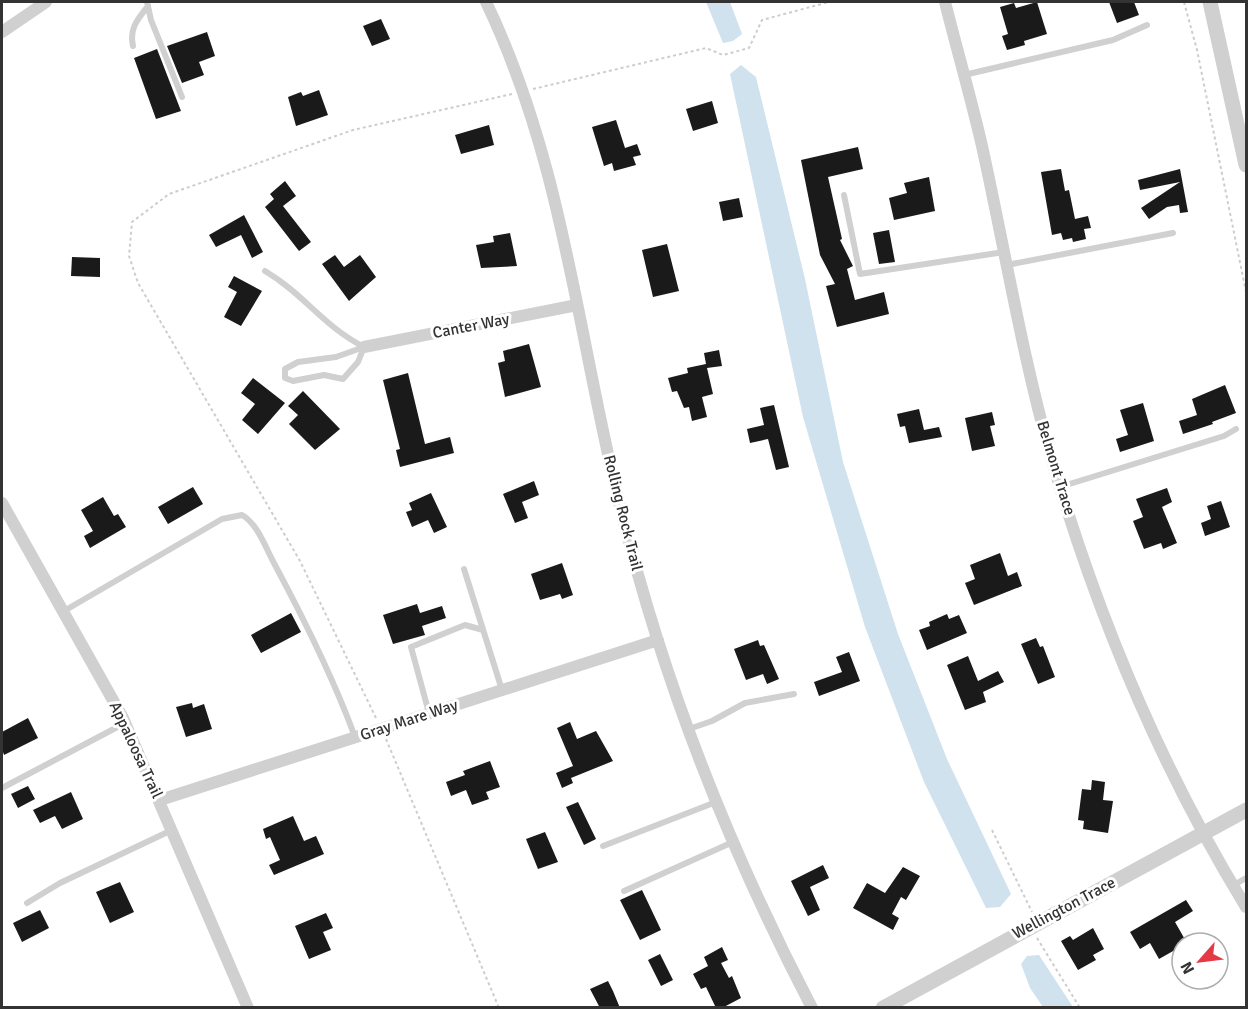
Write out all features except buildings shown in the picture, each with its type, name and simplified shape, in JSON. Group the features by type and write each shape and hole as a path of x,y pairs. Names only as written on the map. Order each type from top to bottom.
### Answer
{"street":[{"path":"2,32 46,2"},
{"name":"Rolling Rock Trail","path":"486,2 524,92 558,207 615,488 658,640 689,729 734,842 812,1008"},
{"name":"Belmont Trace","path":"945,2 964,75 1030,378 1060,487 1105,622 1134,693 1164,757 1246,907"},
{"path":"1210,2 1246,165"},
{"name":"Canter Way","path":"364,347 577,305"},
{"name":"Appaloosa Trail","path":"2,503 125,723 248,1008"},
{"name":"Gray Mare Way","path":"160,800 658,640"},
{"name":"Wellington Trace","path":"883,1008 1037,930 1246,810"}],"lane":[{"path":"134,46 131,38 134,24 148,4"},
{"path":"148,4 151,20 182,97"},
{"path":"964,75 1113,39 1147,25"},
{"path":"844,195 860,274 1004,252"},
{"path":"1006,265 1173,234"},
{"path":"265,271 290,286 328,326 364,347"},
{"path":"364,347 358,362 343,379 324,375 292,381 285,378 285,369 298,362 336,357 364,347"},
{"path":"1060,487 1224,436 1236,429"},
{"path":"64,611 222,519 242,514 256,531 301,614 335,683 356,737"},
{"path":"464,569 502,690"},
{"path":"429,713 411,647 465,626 483,630"},
{"path":"689,729 712,721 745,703 794,694"},
{"path":"2,788 125,723"},
{"path":"603,846 717,801"},
{"path":"27,903 60,883 173,830"},
{"path":"624,891 734,842"},
{"path":"1234,885 1246,878"}],"path":[{"path":"499,1008 382,729 300,561 138,283 129,256 132,222 169,194 353,130 706,48 723,55 749,48 762,20 829,2"},
{"path":"1184,2 1197,50 1246,292"},
{"path":"993,830 1037,930 1080,1008"}],"water":[{"path":"706,2 730,2 742,34 733,41 723,43"},
{"path":"741,65 756,77 805,279 843,462 898,634 947,759 1011,894 1000,907 986,908 924,782 865,627 803,417 730,74"},
{"path":"1039,955 1073,1007 1043,1007 1030,988 1021,964 1027,956"}]}
